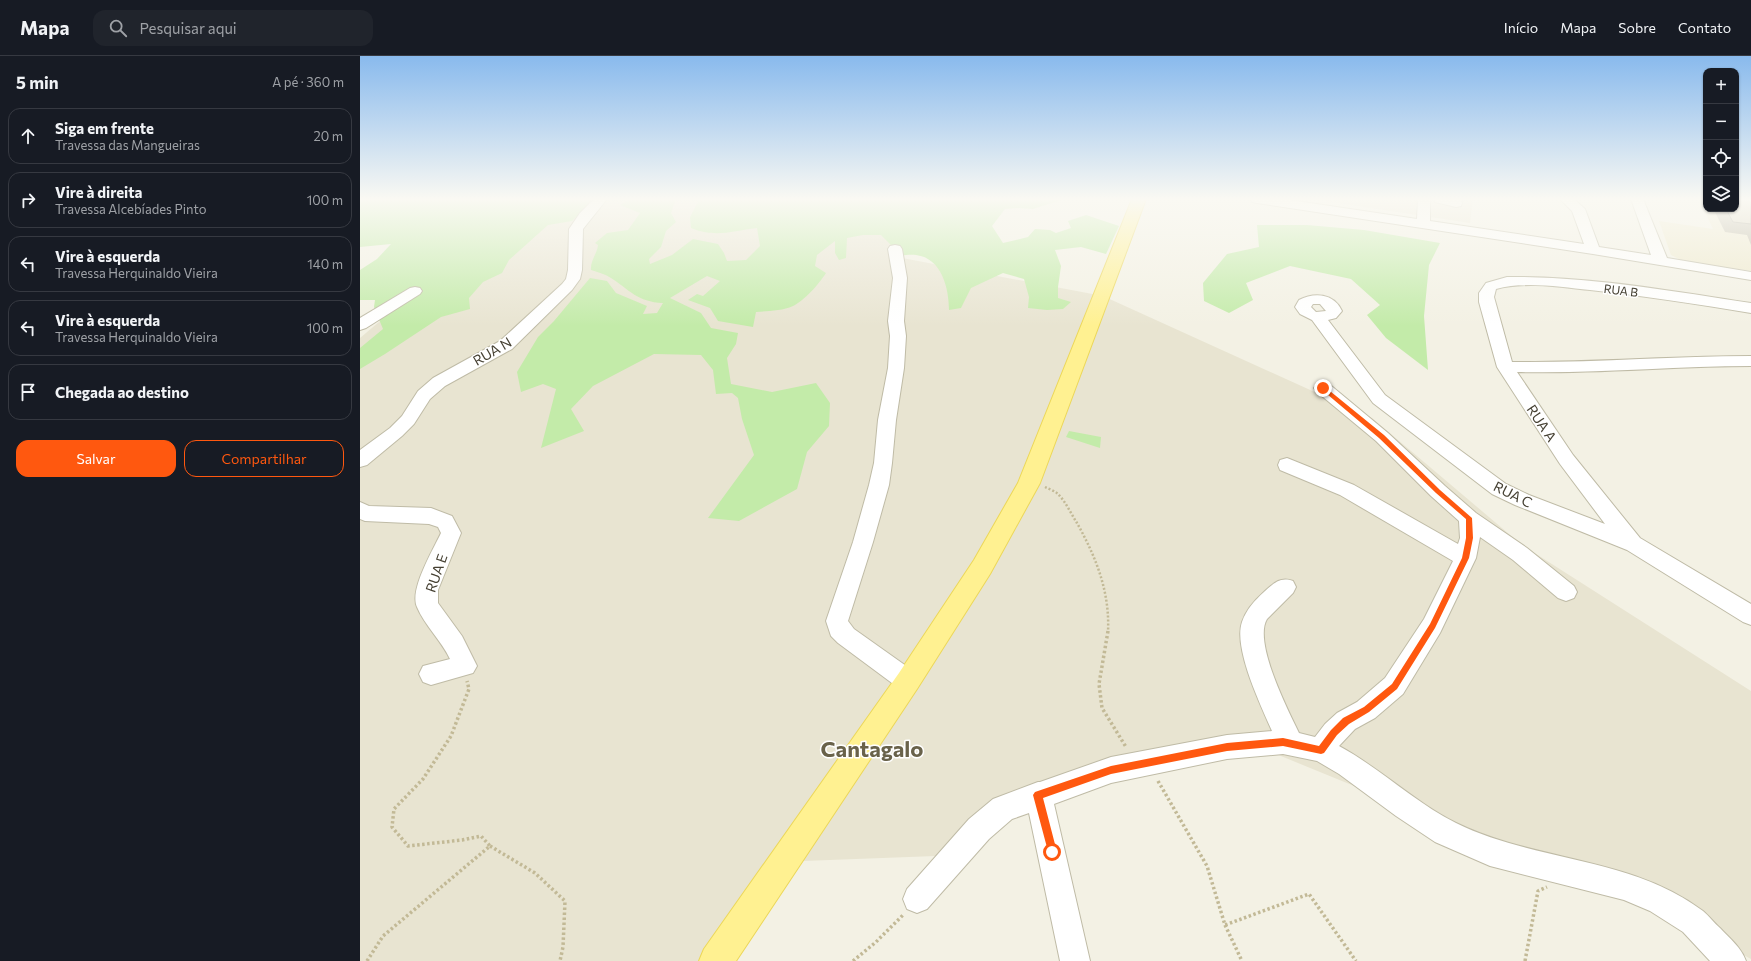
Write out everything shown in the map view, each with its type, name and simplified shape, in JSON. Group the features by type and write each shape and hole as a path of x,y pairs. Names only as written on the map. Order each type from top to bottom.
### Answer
{"main road":[{"path":"716,961 908,681 982,567 1029,483 1121,241"}],"street":[{"name":"RUA N","path":"360,460 396,432 408,420 424,395 439,382 506,345 566,287 573,279 575,270 576,241"},
{"path":"1536,241 1751,276"},
{"path":"1590,241 1593,250"},
{"path":"1653,241 1661,262"},
{"path":"895,249 900,278 896,321 898,336 896,368 887,420 884,463 880,485 837,621 839,629 846,636 908,681"},
{"name":"RUA B","path":"1490,286 1502,281 1524,280 1580,284 1751,308"},
{"name":"RUA A","path":"1490,286 1487,292 1487,304 1505,367 1544,428 1597,502 1634,544"},
{"path":"360,325 415,291"},
{"name":"RUA C","path":"1318,317 1379,399 1499,489 1522,500 1634,544 1751,615"},
{"path":"1505,367 1568,368 1701,361 1751,361"},
{"path":"1323,388 1382,437 1438,491 1469,518 1520,554 1566,592"},
{"path":"1287,465 1347,490 1465,558"},
{"name":"RUA E","path":"360,510 365,513 431,516 445,522 451,534 430,584 427,605 454,643 465,666"},
{"path":"1321,750 1334,732 1346,721 1366,710 1394,686 1432,626 1465,558 1470,538 1469,518"},
{"path":"1285,587 1262,606 1253,624 1252,642 1263,680 1291,744"},
{"path":"431,674 465,666"},
{"path":"917,899 979,828 1003,809 1038,795 1111,770 1227,747 1283,742 1321,750 1348,765 1405,807 1445,832 1490,852 1625,886 1660,901 1693,922 1731,961"},
{"path":"1038,795 1052,852 1075,961"}],"path":[{"path":"1049,488 1058,494 1070,511 1090,546 1102,576 1106,599 1108,631 1099,684 1102,708 1178,817 1207,866 1225,925 1242,961"},
{"path":"465,666 469,689 452,736 423,779 394,809 392,826 408,846 462,840 481,836 490,846 535,873 565,901 563,948 560,961"},
{"path":"367,961 383,936 490,846"},
{"path":"1525,961 1538,891 1576,874"},
{"path":"1225,925 1309,894 1356,961"},
{"path":"853,961 895,923 917,899"}],"shaded area":[{"path":"458,241 896,241 897,257 1103,296 1372,418 1522,545 1751,691 1751,959 1665,913 1249,743 1144,750 1065,778 962,855 803,861 755,902 715,961 360,961 360,338 437,273"},
{"path":"1666,241 1751,241 1751,271 1683,261 1671,255"}],"green space":[{"path":"360,241 530,241 509,260 502,273 483,282 469,298 470,309 441,317 360,369 360,348 383,329 374,307 375,300 360,300 360,270 377,259 391,244 360,247"},
{"path":"597,241 663,241 661,247 649,259 650,264 672,255 690,241 704,241 718,244 727,261 746,260 760,246 759,241 835,241 817,255 815,266 826,273 811,292 797,304 789,308 756,312 753,327 718,321 710,308 688,300 697,294 703,296 720,281 707,276 670,298 701,313 711,328 738,333 736,344 727,358 731,384 772,392 816,383 830,403 829,426 807,452 797,489 739,521 708,518 754,455 742,419 738,398 732,393 716,394 713,370 701,355 654,354 593,386 571,409 584,431 541,448 556,389 543,384 521,392 517,372 538,337 554,321 590,278 607,281 616,293 647,306 643,314 657,313 663,303 640,298 618,282 601,273 591,270 598,245 595,243"},
{"path":"835,241 847,241 846,258 839,260 835,253"},
{"path":"887,241 1002,241 1003,243 1010,241 1112,241 1106,254 1081,247 1055,250 1061,266 1058,298 1071,302 1063,309 1047,310 1028,308 1029,297 1024,279 1003,273 971,288 961,308 949,310 948,293 938,268 925,257 907,255 891,257 894,248"},
{"path":"1258,241 1430,241 1440,243 1429,265 1424,316 1428,370 1386,338 1367,315 1380,305 1351,279 1290,266 1246,283 1253,300 1229,313 1204,301 1203,283 1227,254 1259,247"},
{"path":"1069,431 1101,437 1100,448 1066,437"}],"district":[{"name":"Cantagalo","path":"872,748"}],"route":[{"path":"1052,852 1038,795 1111,770 1227,747 1283,742 1321,750 1334,732 1346,721 1366,710 1394,686 1432,626 1465,558 1470,538 1469,518 1438,491 1382,437 1323,388"}]}
